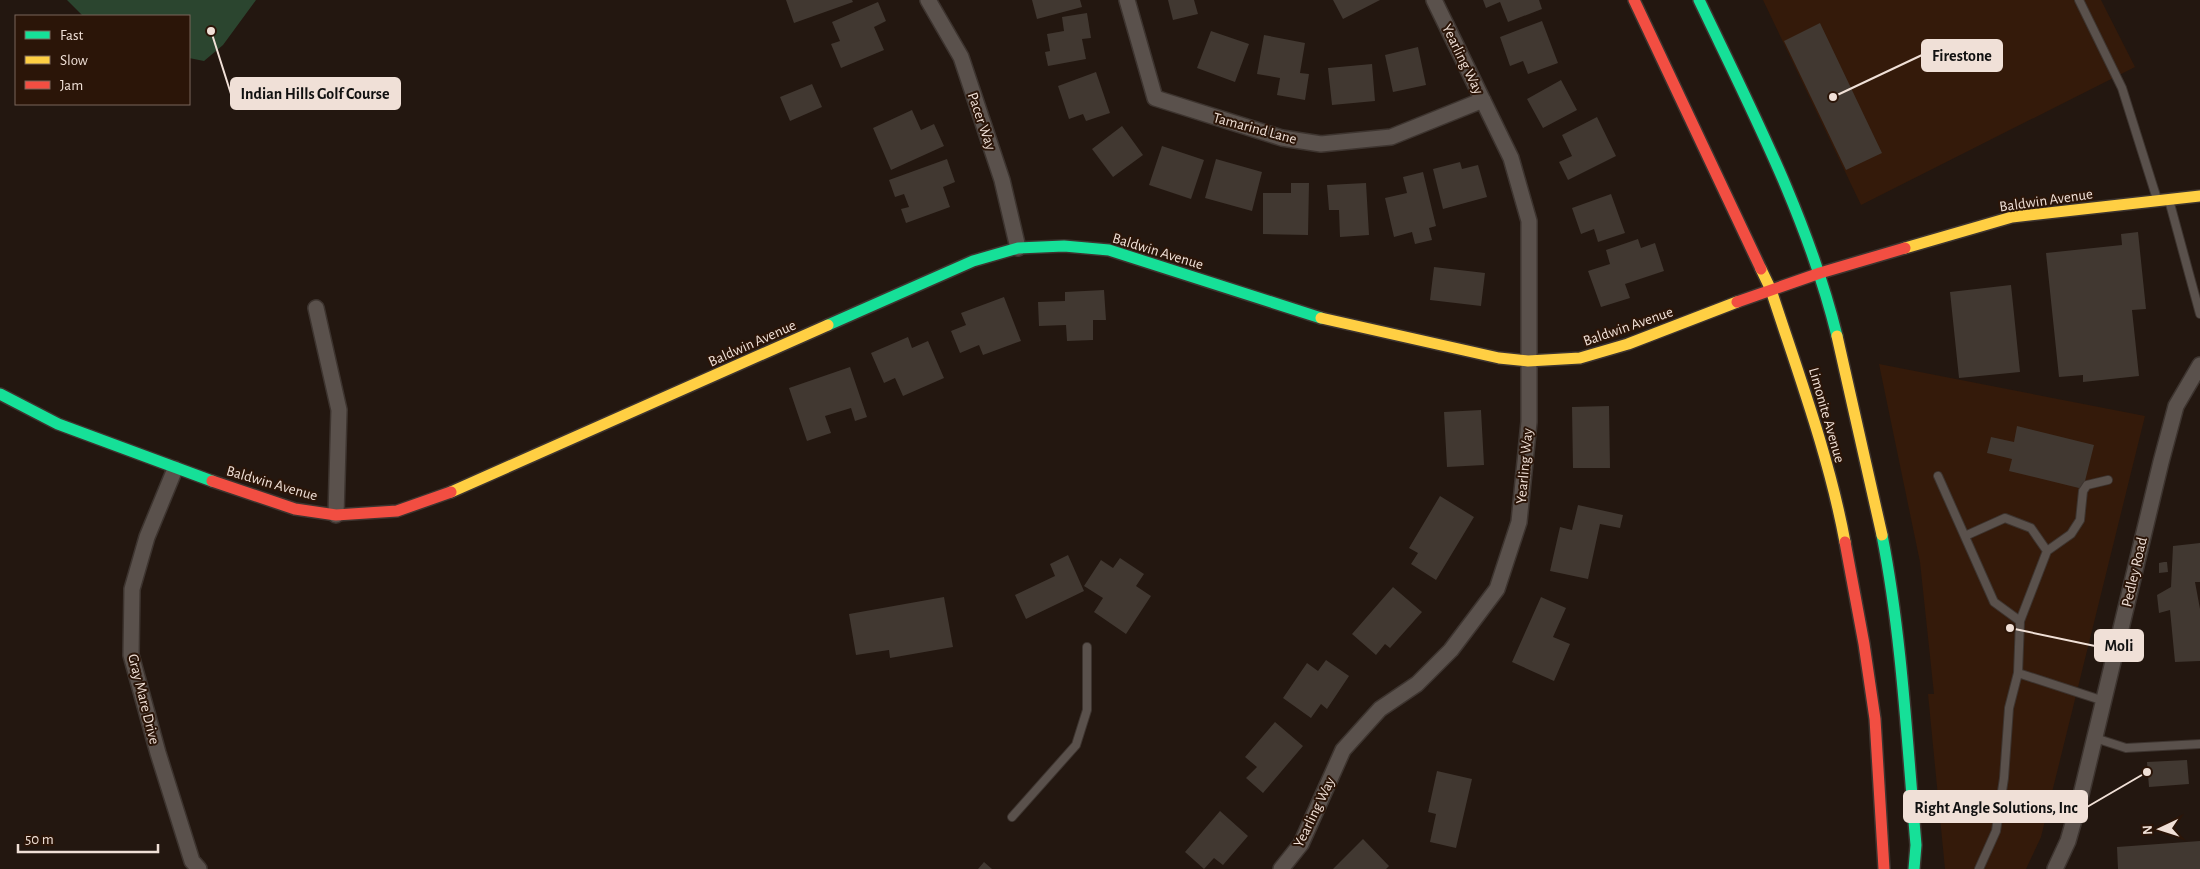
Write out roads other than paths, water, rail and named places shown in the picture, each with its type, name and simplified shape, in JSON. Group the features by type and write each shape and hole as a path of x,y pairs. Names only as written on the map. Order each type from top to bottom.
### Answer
{"street":[{"name":"Pacer Way","path":"928,0 961,57 1002,180 1018,248"},
{"name":"Tamarind Lane","path":"1127,0 1155,98 1248,129 1282,138 1320,144 1391,137 1483,100"},
{"name":"Yearling Way","path":"1281,869 1301,844 1343,750 1380,709 1417,684 1451,650 1497,589 1519,522 1528,422 1529,220 1511,158 1434,0"},
{"name":"Limonite Avenue","path":"1634,0 1771,290 1817,430 1839,511 1853,576 1875,719 1884,869"},
{"name":"Limonite Avenue","path":"1699,0 1762,131 1820,273 1870,474 1888,565 1903,687 1916,845 1914,869"},
{"name":"Baldwin Avenue","path":"0,394 58,424 175,469 295,508 336,515 397,511 465,487 928,280 973,262 1018,248 1064,246 1109,250 1306,314 1449,348 1499,358 1528,361 1580,358 1628,344 1820,273 2012,217 2200,196"},
{"path":"316,308 339,410 336,515"},
{"name":"Pedley Road","path":"2055,869 2068,841 2095,738 2176,406 2200,365"},
{"name":"Gray Mare Drive","path":"175,469 146,537 132,590 131,655 158,753 192,861 200,869"}],"lane":[{"path":"2079,0 2122,88 2163,200 2200,314"},
{"path":"1938,476 1994,602 2020,621"},
{"path":"1979,869 1996,831 2004,778 2009,708 2018,673 2020,621 2047,551 2071,534 2080,520 2083,491 2087,485 2108,480"},
{"path":"1965,536 2005,518 2031,528 2047,551"},
{"path":"1012,817 1076,745 1087,710 1087,647"},
{"path":"2018,673 2104,701"},
{"path":"2095,738 2126,748 2200,744"}],"place":[{"name":"Indian Hills Golf Course","path":"211,31"},
{"name":"Firestone","path":"1833,97"},
{"name":"Moli","path":"2010,628"},
{"name":"Right Angle Solutions, Inc","path":"2147,772"}]}
